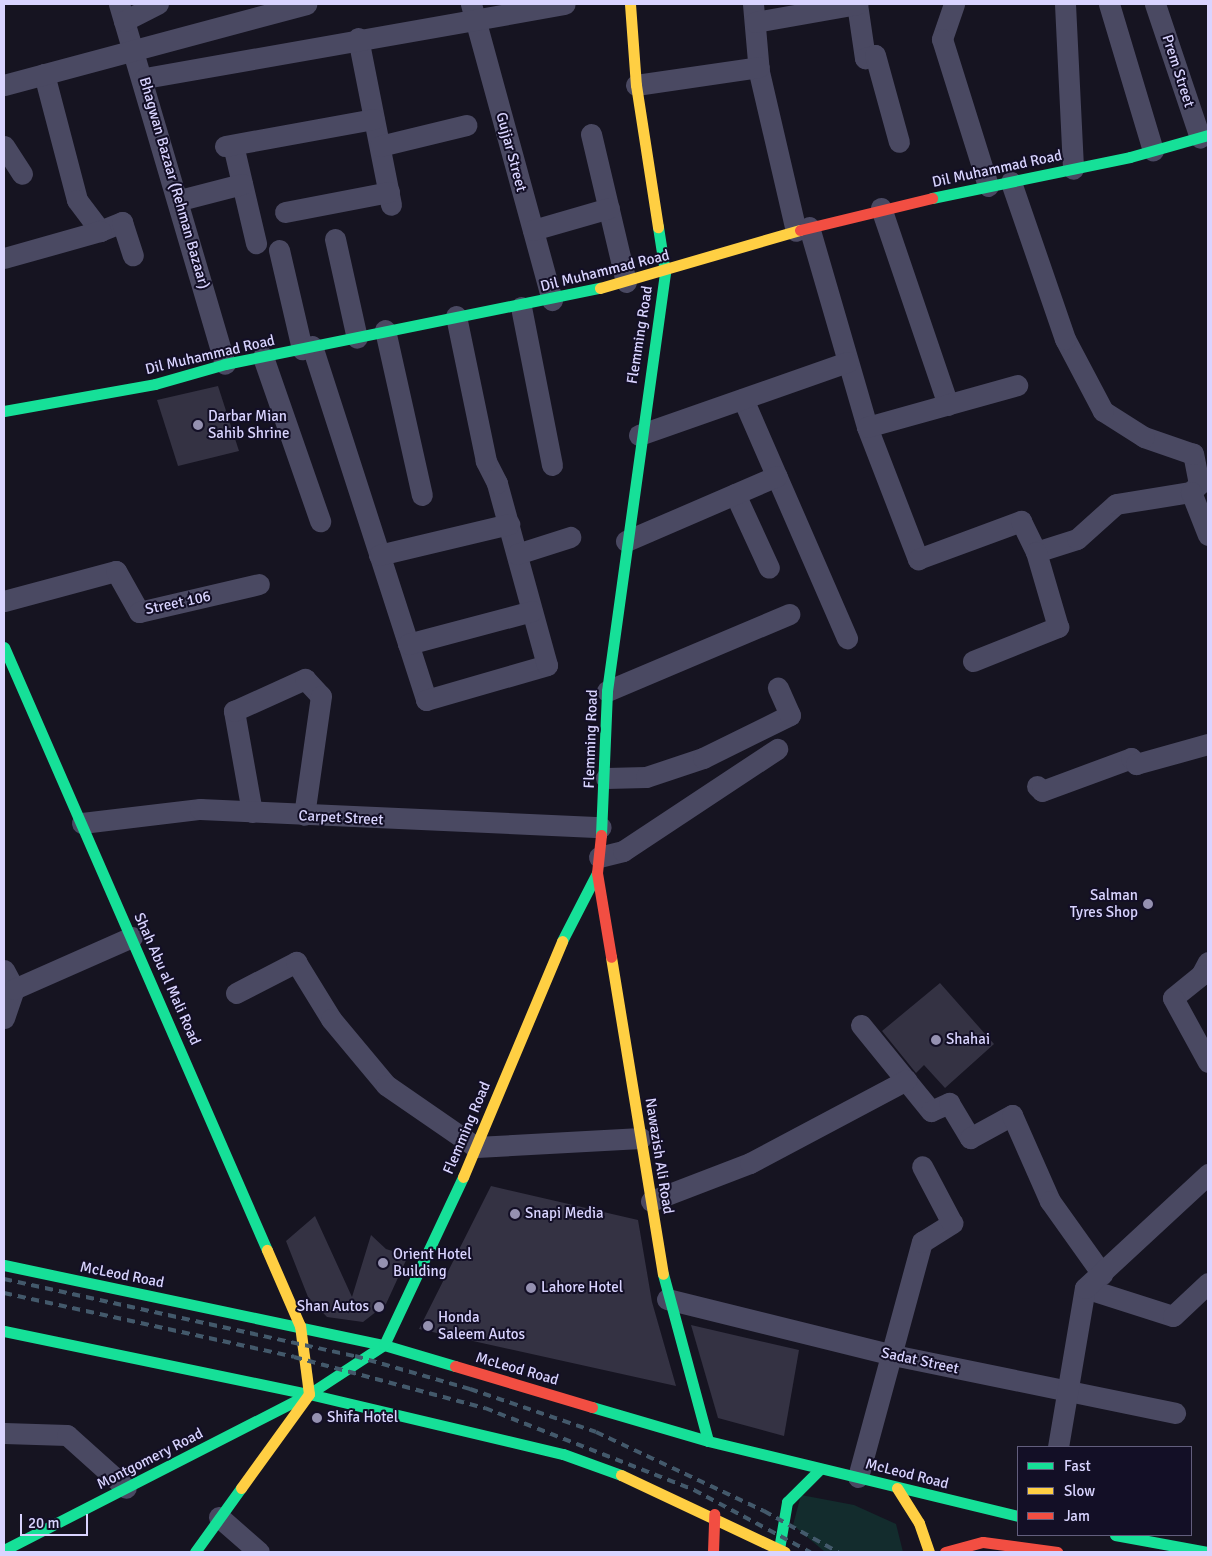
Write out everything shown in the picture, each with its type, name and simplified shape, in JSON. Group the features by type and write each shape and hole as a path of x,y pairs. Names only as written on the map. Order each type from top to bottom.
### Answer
{"street":[{"path":"122,12 158,4"},
{"path":"4,85 306,4"},
{"path":"144,78 358,38 473,11 565,4"},
{"name":"Flemming Road","path":"384,1345 476,1147 546,973 598,865 606,778 607,691 639,435 666,272 636,84 630,4"},
{"path":"899,142 875,55 865,58 857,4 754,13 758,67 803,229 868,428 918,559 1020,521 1036,552 1058,627 973,661"},
{"path":"954,4 942,39 988,186"},
{"path":"1065,4 1073,169"},
{"path":"1109,4 1153,151"},
{"name":"Prem Street","path":"1155,4 1204,136"},
{"name":"Gujjar Street","path":"473,11 552,300"},
{"name":"Bhagwan Bazaar (Rehman Bazaar)","path":"122,12 131,51 144,78 180,200 225,364"},
{"path":"285,212 390,199 358,38"},
{"path":"636,84 758,67"},
{"path":"44,74 77,200 100,231"},
{"path":"256,243 242,184 229,146 374,119"},
{"path":"380,146 467,125"},
{"path":"591,134 626,282"},
{"name":"Dil Muhammad Road","path":"4,411 155,384 225,364 357,338 385,330 456,316 522,307 666,272 803,229 881,208 1073,169 1153,151 1204,136"},
{"path":"4,146 22,174"},
{"path":"1011,182 1065,339 1103,411 1144,437 1193,454 1199,484 1191,492 1116,504 1077,539 1036,552"},
{"path":"180,200 242,184"},
{"path":"533,230 609,208"},
{"path":"881,208 948,404"},
{"path":"4,258 100,231 122,222 133,255"},
{"path":"335,238 357,338"},
{"path":"279,250 307,348 379,555 426,700 547,665 509,524 486,461 456,316"},
{"path":"522,307 552,465"},
{"path":"385,330 422,496"},
{"path":"263,357 320,521"},
{"path":"639,435 848,362"},
{"path":"868,428 1017,385"},
{"path":"744,399 848,638"},
{"path":"626,541 777,476"},
{"path":"1191,492 1208,535"},
{"path":"735,494 769,568"},
{"path":"379,555 509,524"},
{"path":"517,554 570,537"},
{"name":"Street 106","path":"4,601 109,572 122,577 139,612 259,584"},
{"path":"408,644 532,611"},
{"path":"607,691 789,614"},
{"name":"Shah Abu al Mali Road","path":"4,647 300,1326 309,1394"},
{"path":"252,812 234,711 305,679 322,696 304,815"},
{"path":"606,778 646,777 703,758 790,715 778,688"},
{"path":"1037,786 1042,791 1131,758 1136,764 1208,744"},
{"path":"598,865 623,851 777,749"},
{"name":"Carpet Street","path":"82,823 200,809 601,827"},
{"name":"Nawazish Ali Road","path":"598,865 667,1299 708,1441"},
{"path":"4,1018 9,979 132,937"},
{"path":"236,993 296,962 331,1019 386,1085 476,1147 641,1138"},
{"path":"1208,962 1201,975 1173,998 1208,1062"},
{"path":"861,1025 931,1111 949,1103 970,1138 1012,1115 1050,1201 1102,1274"},
{"path":"651,1202 750,1163 906,1080"},
{"path":"858,1477 893,1355 922,1242 952,1223 922,1166"},
{"path":"1058,1446 1085,1288 1208,1174"},
{"name":"McLeod Road","path":"4,1265 384,1345 708,1441 1017,1516"},
{"path":"1085,1288 1172,1316 1208,1283"},
{"name":"Sadat Street","path":"667,1299 893,1355 1067,1393 1175,1414"},
{"path":"4,1331 309,1394 563,1454 714,1514 782,1551 787,1502 820,1469"},
{"path":"196,1552 219,1517 309,1394 384,1345"},
{"name":"Montgomery Road","path":"4,1550 309,1394"},
{"path":"4,1433 67,1435 126,1488"},
{"path":"897,1488 919,1523 929,1552"},
{"path":"712,1552 714,1514"},
{"path":"219,1517 259,1552"},
{"path":"1120,1536 1208,1552"},
{"path":"945,1552 983,1542 1058,1552"}],"green space":[{"path":"801,1495 854,1505 896,1524 903,1552 825,1552 793,1525"}],"building":[{"name":"Darbar Mian Sahib Shrine","path":"218,386 239,451 178,466 157,400"},
{"name":"Shahai","path":"940,983 994,1044 945,1088 924,1065 916,1073 882,1031"},
{"name":"Lahore Hotel","path":"491,1186 638,1220 652,1302 676,1386 419,1329"},
{"name":"Orient Hotel Building","path":"315,1216 352,1297 371,1235 386,1249 408,1256 386,1304 363,1322 327,1317 308,1297 286,1241"},
{"path":"691,1325 799,1350 784,1436 718,1418"}],"railway":[{"path":"4,1279 355,1356 470,1389 596,1432 764,1511 838,1552"},
{"path":"4,1293 294,1357 485,1408 694,1490 810,1552"}],"traffic: fast":[{"path":"932,198 1130,157 1208,135"},
{"path":"601,835 607,691 665,272 658,227"},
{"path":"4,411 155,384 225,364 600,288"},
{"path":"4,647 267,1250"},
{"path":"562,941 597,873"},
{"path":"4,1550 309,1394 384,1345 463,1177"},
{"path":"4,1265 384,1345 455,1366"},
{"path":"663,1274 708,1441"},
{"path":"4,1331 309,1394 563,1454 621,1475"},
{"path":"592,1407 708,1441 1017,1516"},
{"path":"779,1549 787,1502 820,1469"},
{"path":"195,1552 241,1488"},
{"path":"1120,1536 1208,1552"}],"traffic: slow":[{"path":"630,4 636,85 658,227"},
{"path":"600,288 800,230"},
{"path":"463,1177 562,941"},
{"path":"611,957 663,1274"},
{"path":"241,1488 309,1394 300,1326 267,1250"},
{"path":"621,1475 785,1552"},
{"path":"897,1488 919,1523 929,1552"}],"traffic: jam":[{"path":"800,230 932,198"},
{"path":"601,835 597,873 611,957"},
{"path":"455,1366 592,1407"},
{"path":"713,1552 714,1514"},
{"path":"945,1552 983,1542 1057,1552"}],"place":[{"name":"Darbar Mian Sahib Shrine","path":"198,425"},
{"name":"Salman Tyres Shop","path":"1148,904"},
{"name":"Shahai","path":"936,1040"},
{"name":"Snapi Media","path":"515,1214"},
{"name":"Orient Hotel Building","path":"383,1263"},
{"name":"Lahore Hotel","path":"531,1288"},
{"name":"Shan Autos","path":"379,1307"},
{"name":"Honda Saleem Autos","path":"428,1326"},
{"name":"Shifa Hotel","path":"317,1418"}]}
